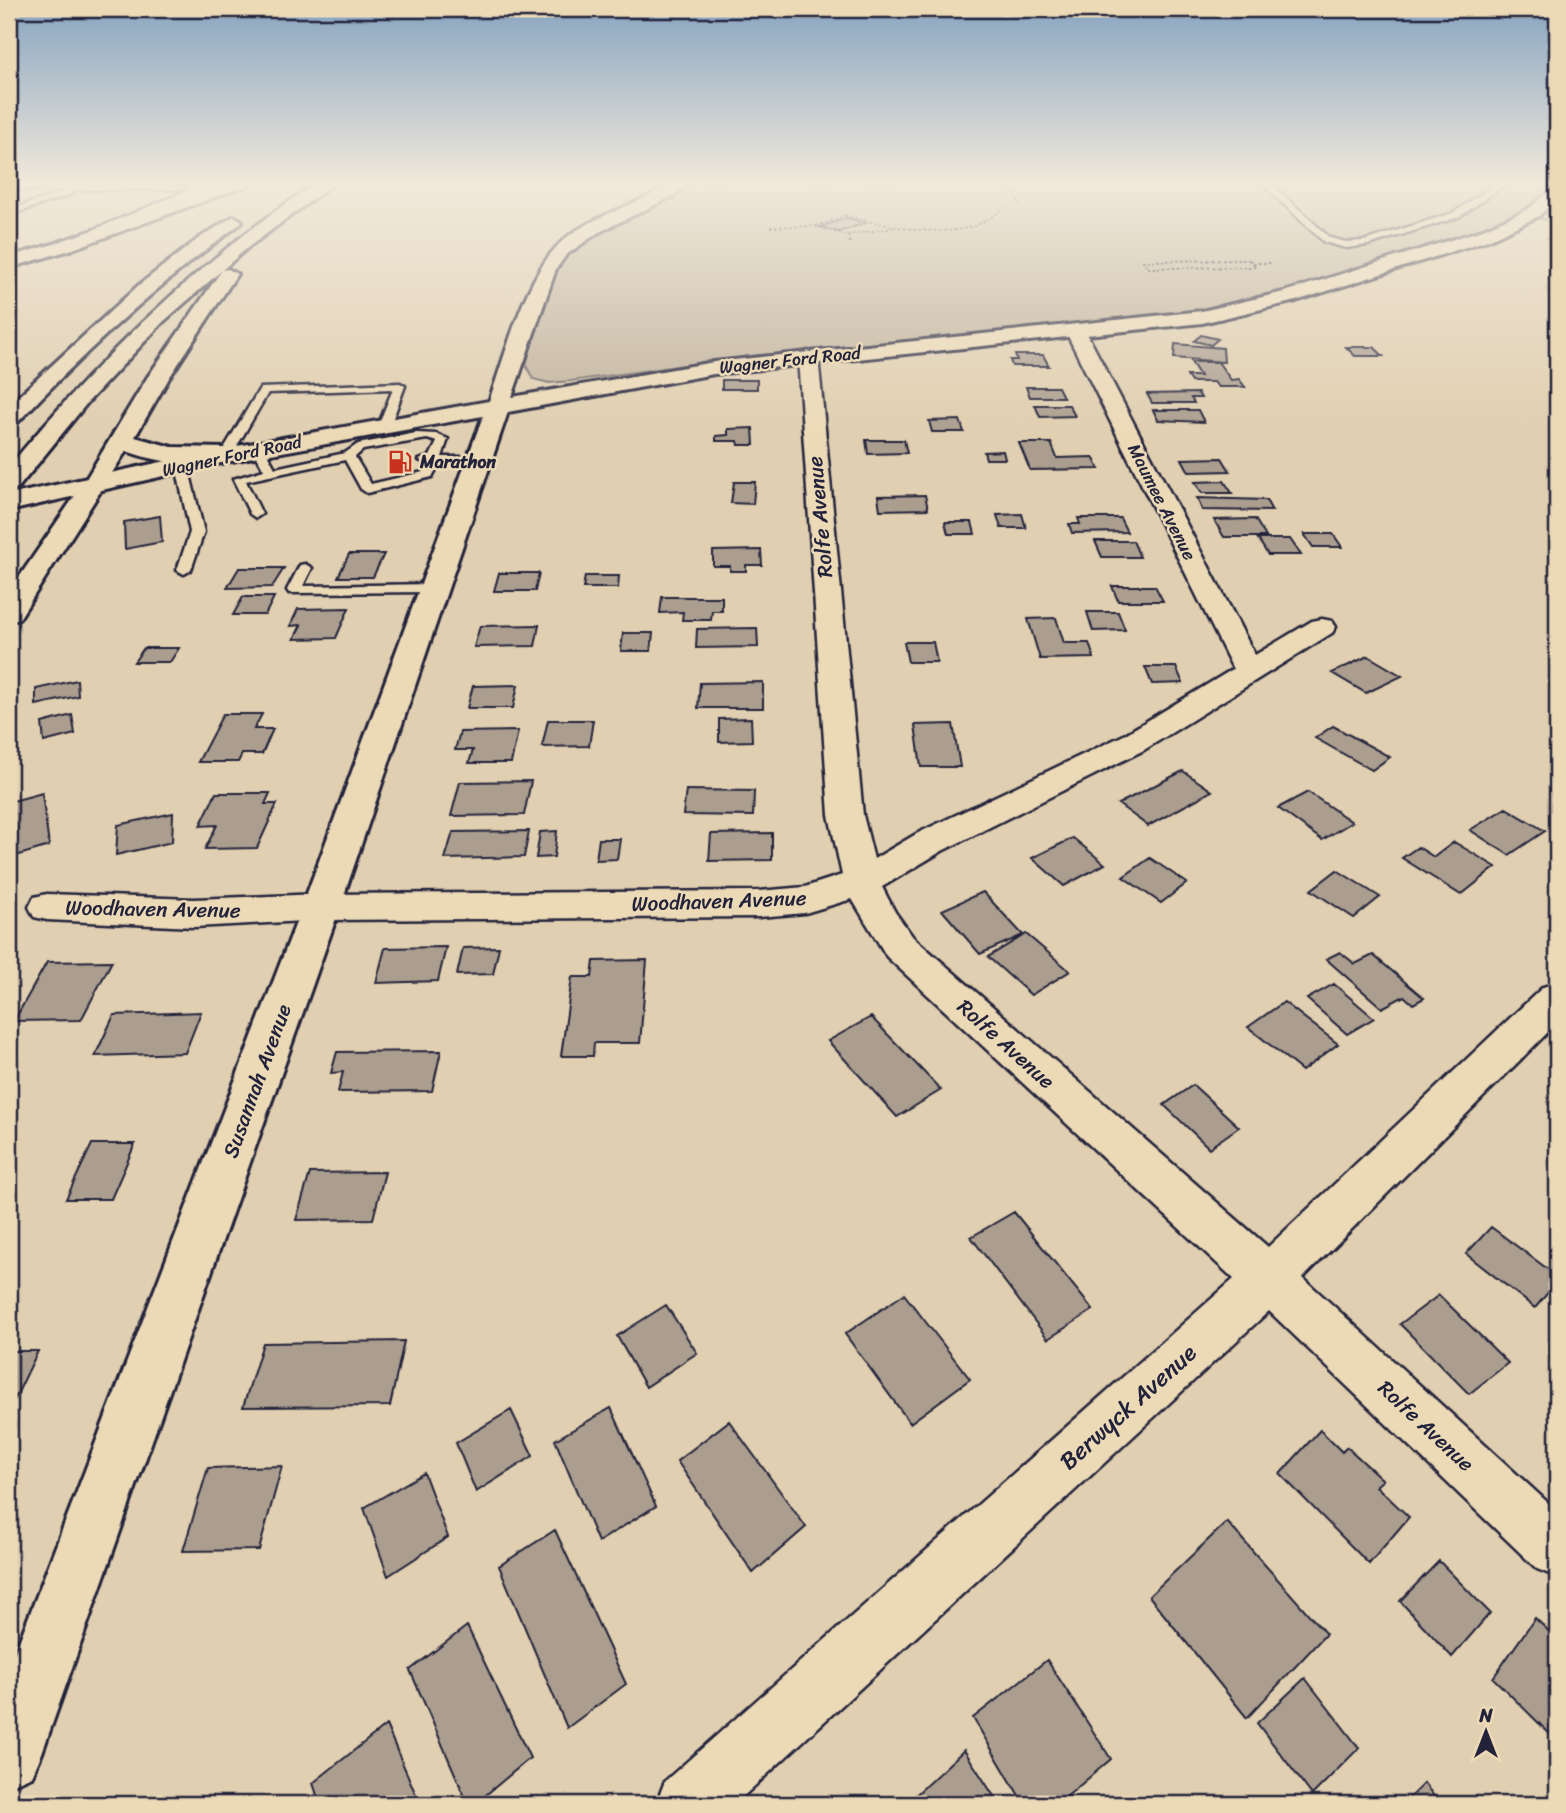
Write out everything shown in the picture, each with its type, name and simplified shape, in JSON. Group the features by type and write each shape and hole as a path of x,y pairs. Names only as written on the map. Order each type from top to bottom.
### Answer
{"main road":[{"path":"9,418 60,365 173,266"},
{"path":"9,483 144,331 217,266"},
{"path":"9,613 95,484 158,379 228,276 230,266"},
{"name":"Susannah Avenue","path":"9,1754 320,907 436,588 497,405 508,385 539,289 550,266"},
{"name":"Wagner Ford Road","path":"9,503 226,455 259,449 357,440 384,426 714,368 1181,320 1289,297 1388,266"},
{"path":"122,440 141,451 177,456 226,455"}],"street":[{"name":"Maumee Avenue","path":"1076,332 1249,672"},
{"name":"Rolfe Avenue","path":"808,358 846,815 862,882 880,919 900,947 989,1030 1269,1279 1557,1549"},
{"name":"Woodhaven Avenue","path":"47,907 194,913 320,907 759,904 805,900 862,882 930,842 1133,743 1321,627"},
{"name":"Berwyck Avenue","path":"688,1804 1269,1279 1557,998"}],"lane":[{"path":"226,455 264,390 400,386 384,426"},
{"path":"439,437 444,441 427,461 428,474 367,489 349,456 357,440 439,437"},
{"path":"259,449 271,472"},
{"path":"256,514 239,479 349,456 374,460"},
{"path":"427,461 478,461"},
{"path":"182,466 197,532 184,570"},
{"path":"305,568 294,590 436,588"}],"path":[{"path":"1146,266 1148,268 1255,266"}],"shaded area":[{"path":"558,266 1368,266 1278,293 1177,314 749,356 549,383 533,379 526,365 551,278"}],"building":[{"path":"1201,335 1218,339 1211,345 1194,341"},
{"path":"1175,344 1223,348 1224,362 1174,358"},
{"path":"1346,347 1374,347 1383,356 1355,356"},
{"path":"1015,355 1043,355 1049,366 1012,366 1010,360 1017,360"},
{"path":"1191,362 1218,362 1231,380 1239,379 1245,387 1218,387 1214,382 1191,382 1187,376 1200,376"},
{"path":"722,380 757,380 757,389 722,389"},
{"path":"1026,387 1058,387 1063,397 1030,397"},
{"path":"1198,393 1201,398 1191,398 1194,403 1152,403 1147,394"},
{"path":"1035,405 1069,405 1075,416 1040,417"},
{"path":"1153,410 1198,410 1204,422 1158,420"},
{"path":"960,420 964,432 932,432 929,421"},
{"path":"753,428 754,445 739,445 738,441 716,441 716,436 728,435 728,429"},
{"path":"866,440 904,440 907,453 868,454"},
{"path":"1019,443 1051,443 1057,458 1093,457 1099,469 1030,470"},
{"path":"1003,451 1005,459 986,459 984,452"},
{"path":"1222,458 1230,471 1189,472 1182,459"},
{"path":"1224,481 1232,493 1202,493 1195,482"},
{"path":"734,482 755,482 753,504 731,503"},
{"path":"925,495 928,509 880,510 878,496"},
{"path":"1197,498 1266,500 1272,511 1202,510"},
{"path":"1022,514 1026,528 1001,528 997,515"},
{"path":"160,516 162,542 125,549 124,522"},
{"path":"1078,518 1120,518 1127,532 1072,533 1069,524 1080,524"},
{"path":"1255,519 1266,537 1224,537 1214,520"},
{"path":"945,522 972,522 975,534 948,534"},
{"path":"1304,534 1333,534 1342,547 1313,547"},
{"path":"1258,539 1290,539 1301,555 1268,555"},
{"path":"1095,541 1133,541 1140,557 1102,557"},
{"path":"761,550 762,565 746,565 746,571 730,571 730,566 713,566 713,551"},
{"path":"349,554 384,554 373,577 338,577"},
{"path":"239,568 284,568 272,587 227,588"},
{"path":"499,573 539,573 535,591 494,591"},
{"path":"585,576 619,576 618,588 583,588"},
{"path":"1112,586 1155,586 1163,601 1118,601"},
{"path":"243,597 274,597 265,615 233,615"},
{"path":"662,597 722,597 722,611 712,611 711,620 682,620 683,612 660,613"},
{"path":"349,608 336,638 294,639 301,625 290,626 298,609"},
{"path":"1087,612 1118,612 1125,630 1093,631"},
{"path":"1056,618 1064,643 1089,643 1094,658 1040,659 1028,619"},
{"path":"539,625 535,646 474,647 480,626"},
{"path":"757,628 758,647 696,648 697,629"},
{"path":"623,633 653,633 651,651 621,651"},
{"path":"904,642 933,642 937,662 908,662"},
{"path":"144,648 179,648 170,662 134,662"},
{"path":"1368,656 1402,676 1366,693 1332,673"},
{"path":"1145,667 1176,667 1183,683 1152,684"},
{"path":"77,680 78,696 36,705 36,689"},
{"path":"763,682 763,708 698,708 700,683"},
{"path":"518,685 513,708 467,708 473,686"},
{"path":"223,714 262,714 254,729 273,729 262,754 242,754 238,762 198,762"},
{"path":"72,715 75,734 44,742 42,723"},
{"path":"751,718 752,741 719,742 719,719"},
{"path":"548,720 593,720 589,746 542,747"},
{"path":"953,724 960,767 921,767 915,725"},
{"path":"1333,726 1390,757 1372,770 1315,738"},
{"path":"518,731 511,763 469,763 473,750 455,750 460,732"},
{"path":"1183,771 1212,791 1148,826 1118,804"},
{"path":"531,781 524,815 451,816 460,782"},
{"path":"686,790 754,791 753,816 683,815"},
{"path":"1308,792 1352,822 1322,840 1278,808"},
{"path":"42,793 49,846 9,858 9,802"},
{"path":"216,793 270,793 265,804 277,804 257,848 205,849 217,825 200,826"},
{"path":"1506,808 1545,831 1509,855 1470,830"},
{"path":"173,813 172,842 116,855 118,825"},
{"path":"529,831 524,857 445,859 453,832"},
{"path":"557,831 554,857 536,858 540,832"},
{"path":"772,833 772,860 709,861 711,834"},
{"path":"1073,838 1105,864 1064,886 1032,858"},
{"path":"599,839 620,839 617,859 596,860"},
{"path":"1454,842 1496,867 1461,895 1402,858 1418,847 1434,857"},
{"path":"1150,858 1187,883 1161,903 1123,877"},
{"path":"1337,870 1380,897 1354,918 1311,890"},
{"path":"983,892 1023,935 980,954 942,910"},
{"path":"1026,934 1070,971 1031,995 988,957"},
{"path":"446,947 438,981 376,983 385,948"},
{"path":"499,947 493,974 457,975 463,948"},
{"path":"1340,952 1355,964 1373,955 1424,998 1413,1004 1404,996 1382,1008 1326,959"},
{"path":"647,960 640,1043 594,1043 593,1056 561,1056 572,977 592,977 594,961"},
{"path":"112,961 81,1020 14,1021 47,962"},
{"path":"1334,984 1374,1018 1347,1034 1307,999"},
{"path":"1284,1002 1338,1044 1302,1071 1248,1027"},
{"path":"201,1012 185,1053 95,1056 114,1015"},
{"path":"871,1017 941,1090 897,1117 828,1041"},
{"path":"441,1051 432,1091 338,1092 343,1072 331,1073 337,1052"},
{"path":"1193,1085 1239,1127 1209,1148 1164,1105"},
{"path":"92,1144 135,1144 111,1199 66,1199"},
{"path":"385,1172 373,1219 296,1220 310,1173"},
{"path":"1014,1212 1093,1310 1048,1339 971,1237"},
{"path":"1491,1227 1557,1276 1557,1282 1535,1308 1466,1254"},
{"path":"904,1294 970,1379 910,1423 845,1334"},
{"path":"1439,1295 1508,1363 1469,1394 1400,1324"},
{"path":"666,1305 697,1353 646,1387 617,1336"},
{"path":"404,1341 390,1406 243,1407 263,1343"},
{"path":"9,1351 38,1351 10,1409 9,1409"},
{"path":"611,1408 656,1506 598,1542 555,1440"},
{"path":"511,1410 533,1456 476,1492 456,1443"},
{"path":"729,1421 806,1527 753,1573 677,1461"},
{"path":"1320,1430 1342,1452 1347,1447 1383,1480 1376,1486 1409,1517 1369,1564 1280,1474"},
{"path":"282,1466 259,1550 183,1551 208,1468"},
{"path":"424,1473 448,1537 388,1576 364,1508"},
{"path":"1227,1522 1326,1634 1247,1718 1149,1596"},
{"path":"555,1530 626,1684 567,1728 499,1566"},
{"path":"1439,1561 1490,1613 1452,1657 1400,1601"},
{"path":"1535,1618 1557,1639 1557,1741 1493,1678"},
{"path":"467,1626 530,1758 475,1804 468,1804 410,1670"},
{"path":"1047,1660 1111,1759 1058,1804 1024,1804 973,1718"},
{"path":"1305,1678 1359,1748 1312,1795 1257,1723"},
{"path":"386,1725 420,1804 320,1804 313,1783"},
{"path":"964,1750 999,1804 906,1804"},
{"path":"1424,1783 1440,1804 1403,1804"}],"place":[{"name":"Marathon","path":"400,462"}]}
